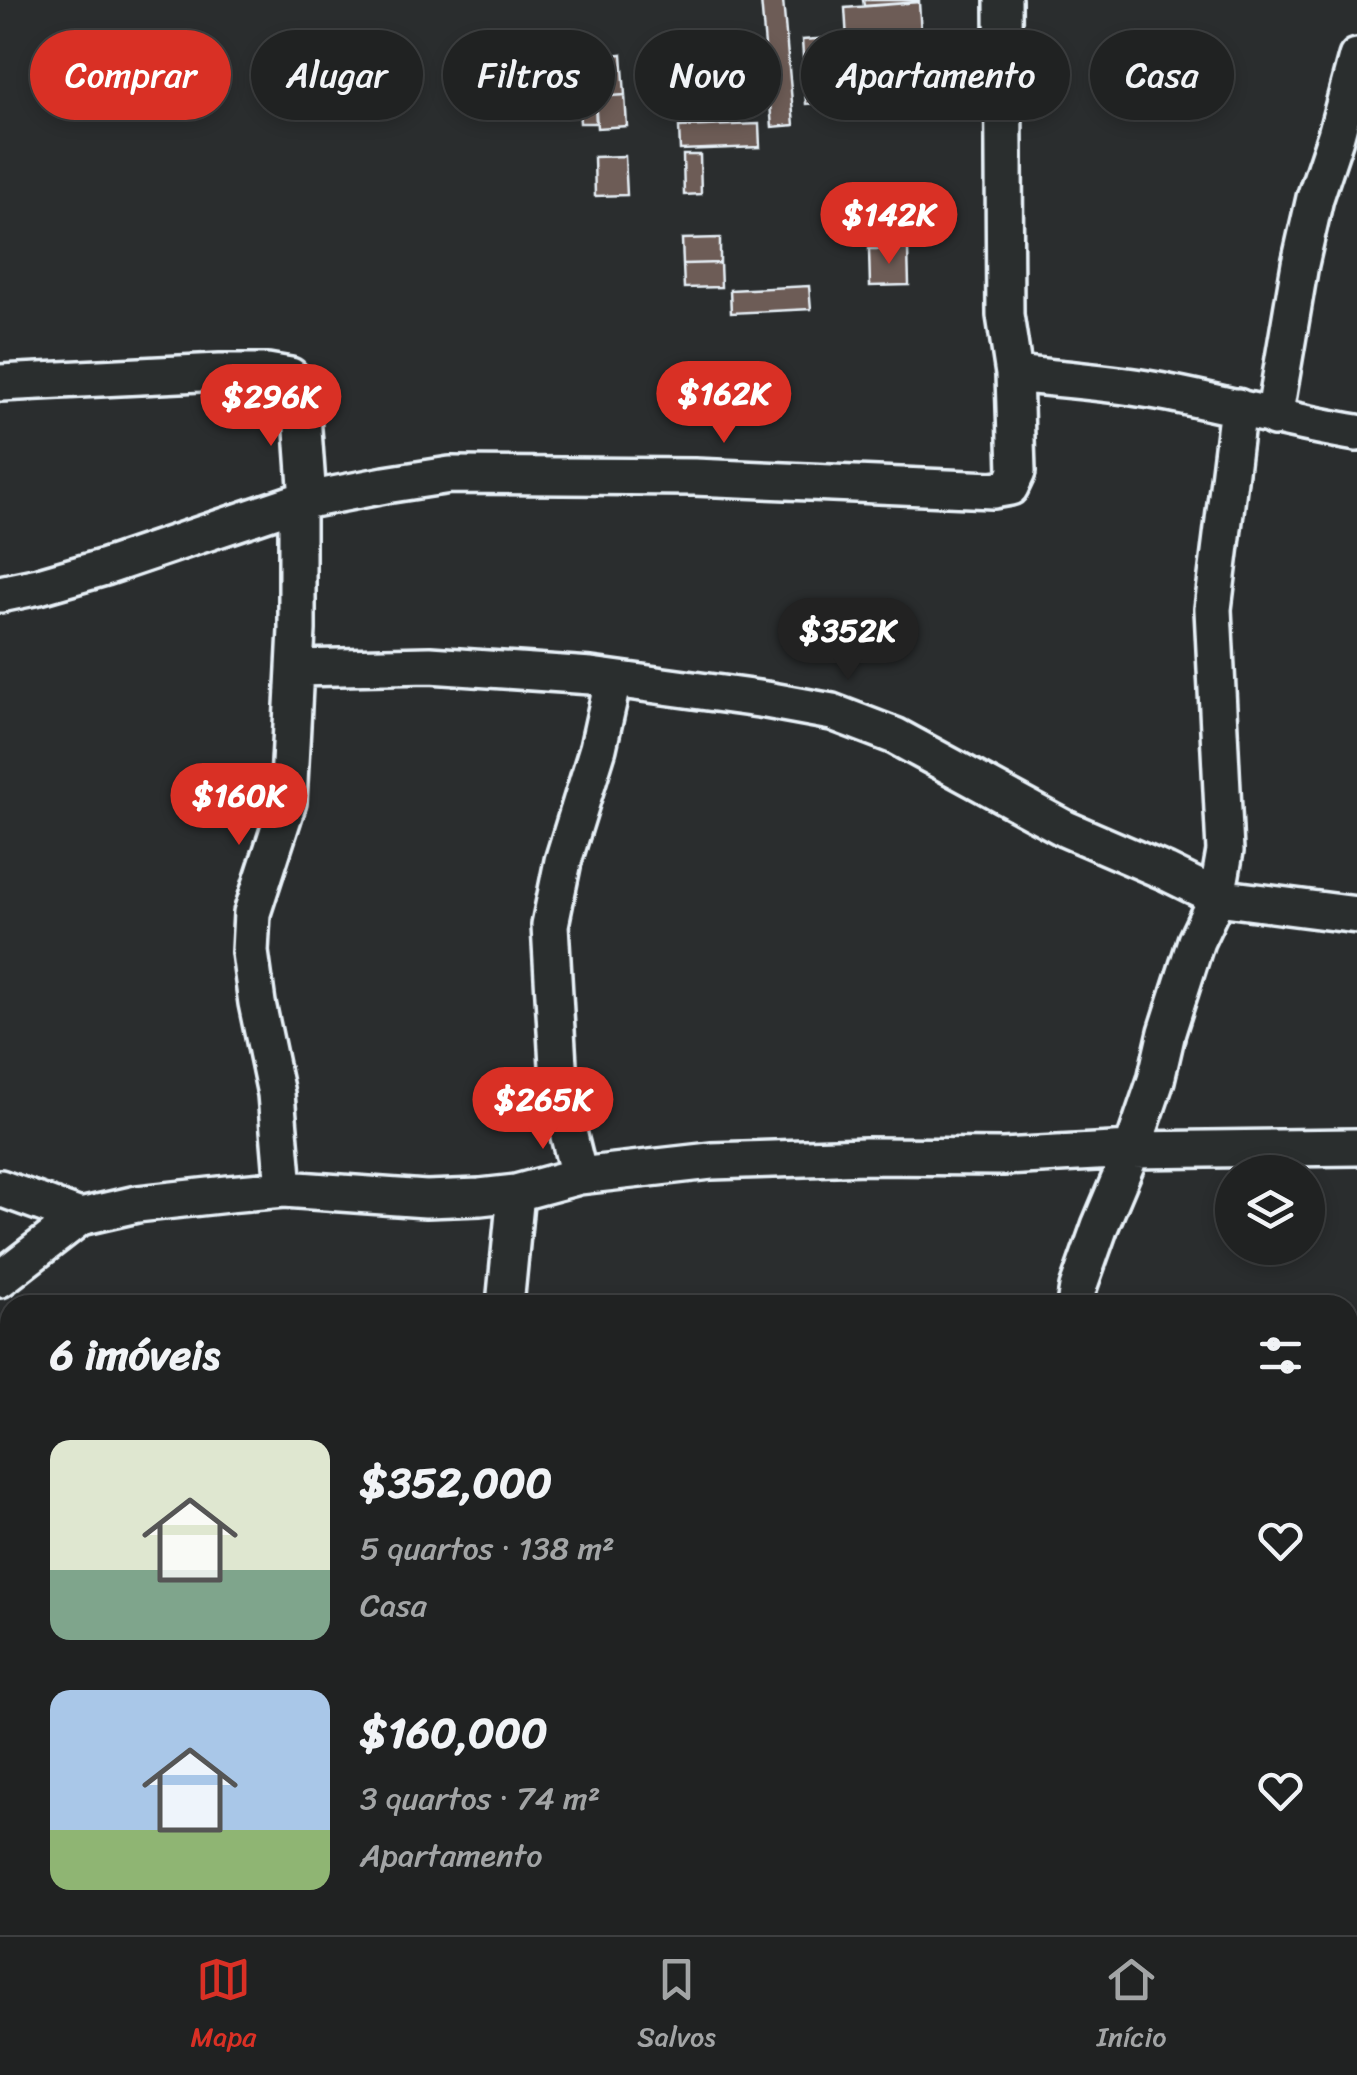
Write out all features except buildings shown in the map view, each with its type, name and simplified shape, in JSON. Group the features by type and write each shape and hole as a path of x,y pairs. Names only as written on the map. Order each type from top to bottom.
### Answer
{"street":[{"path":"0,594 104,567 302,501 466,475 694,478 993,490 1010,487 1017,472 1014,374 1006,315 1003,0"},
{"path":"1274,418 1300,264 1357,57"},
{"path":"0,383 267,372 290,376 300,388 302,501 288,802 252,913 250,952 276,1094 284,1189"},
{"path":"1014,374 1151,390 1357,433"},
{"path":"1077,1295 1156,1080 1196,941 1217,896 1225,850 1213,609 1238,408"},
{"path":"296,668 430,664 591,676 832,712 895,736 1066,829 1217,896 1357,915"},
{"path":"579,1176 565,1120 558,1066 550,925 563,861 598,748 612,680"},
{"path":"0,1278 80,1217 137,1204 284,1189 426,1199 516,1193 579,1176 711,1162 1357,1147"},
{"path":"0,1188 80,1217"},
{"path":"506,1295 516,1193"}]}
